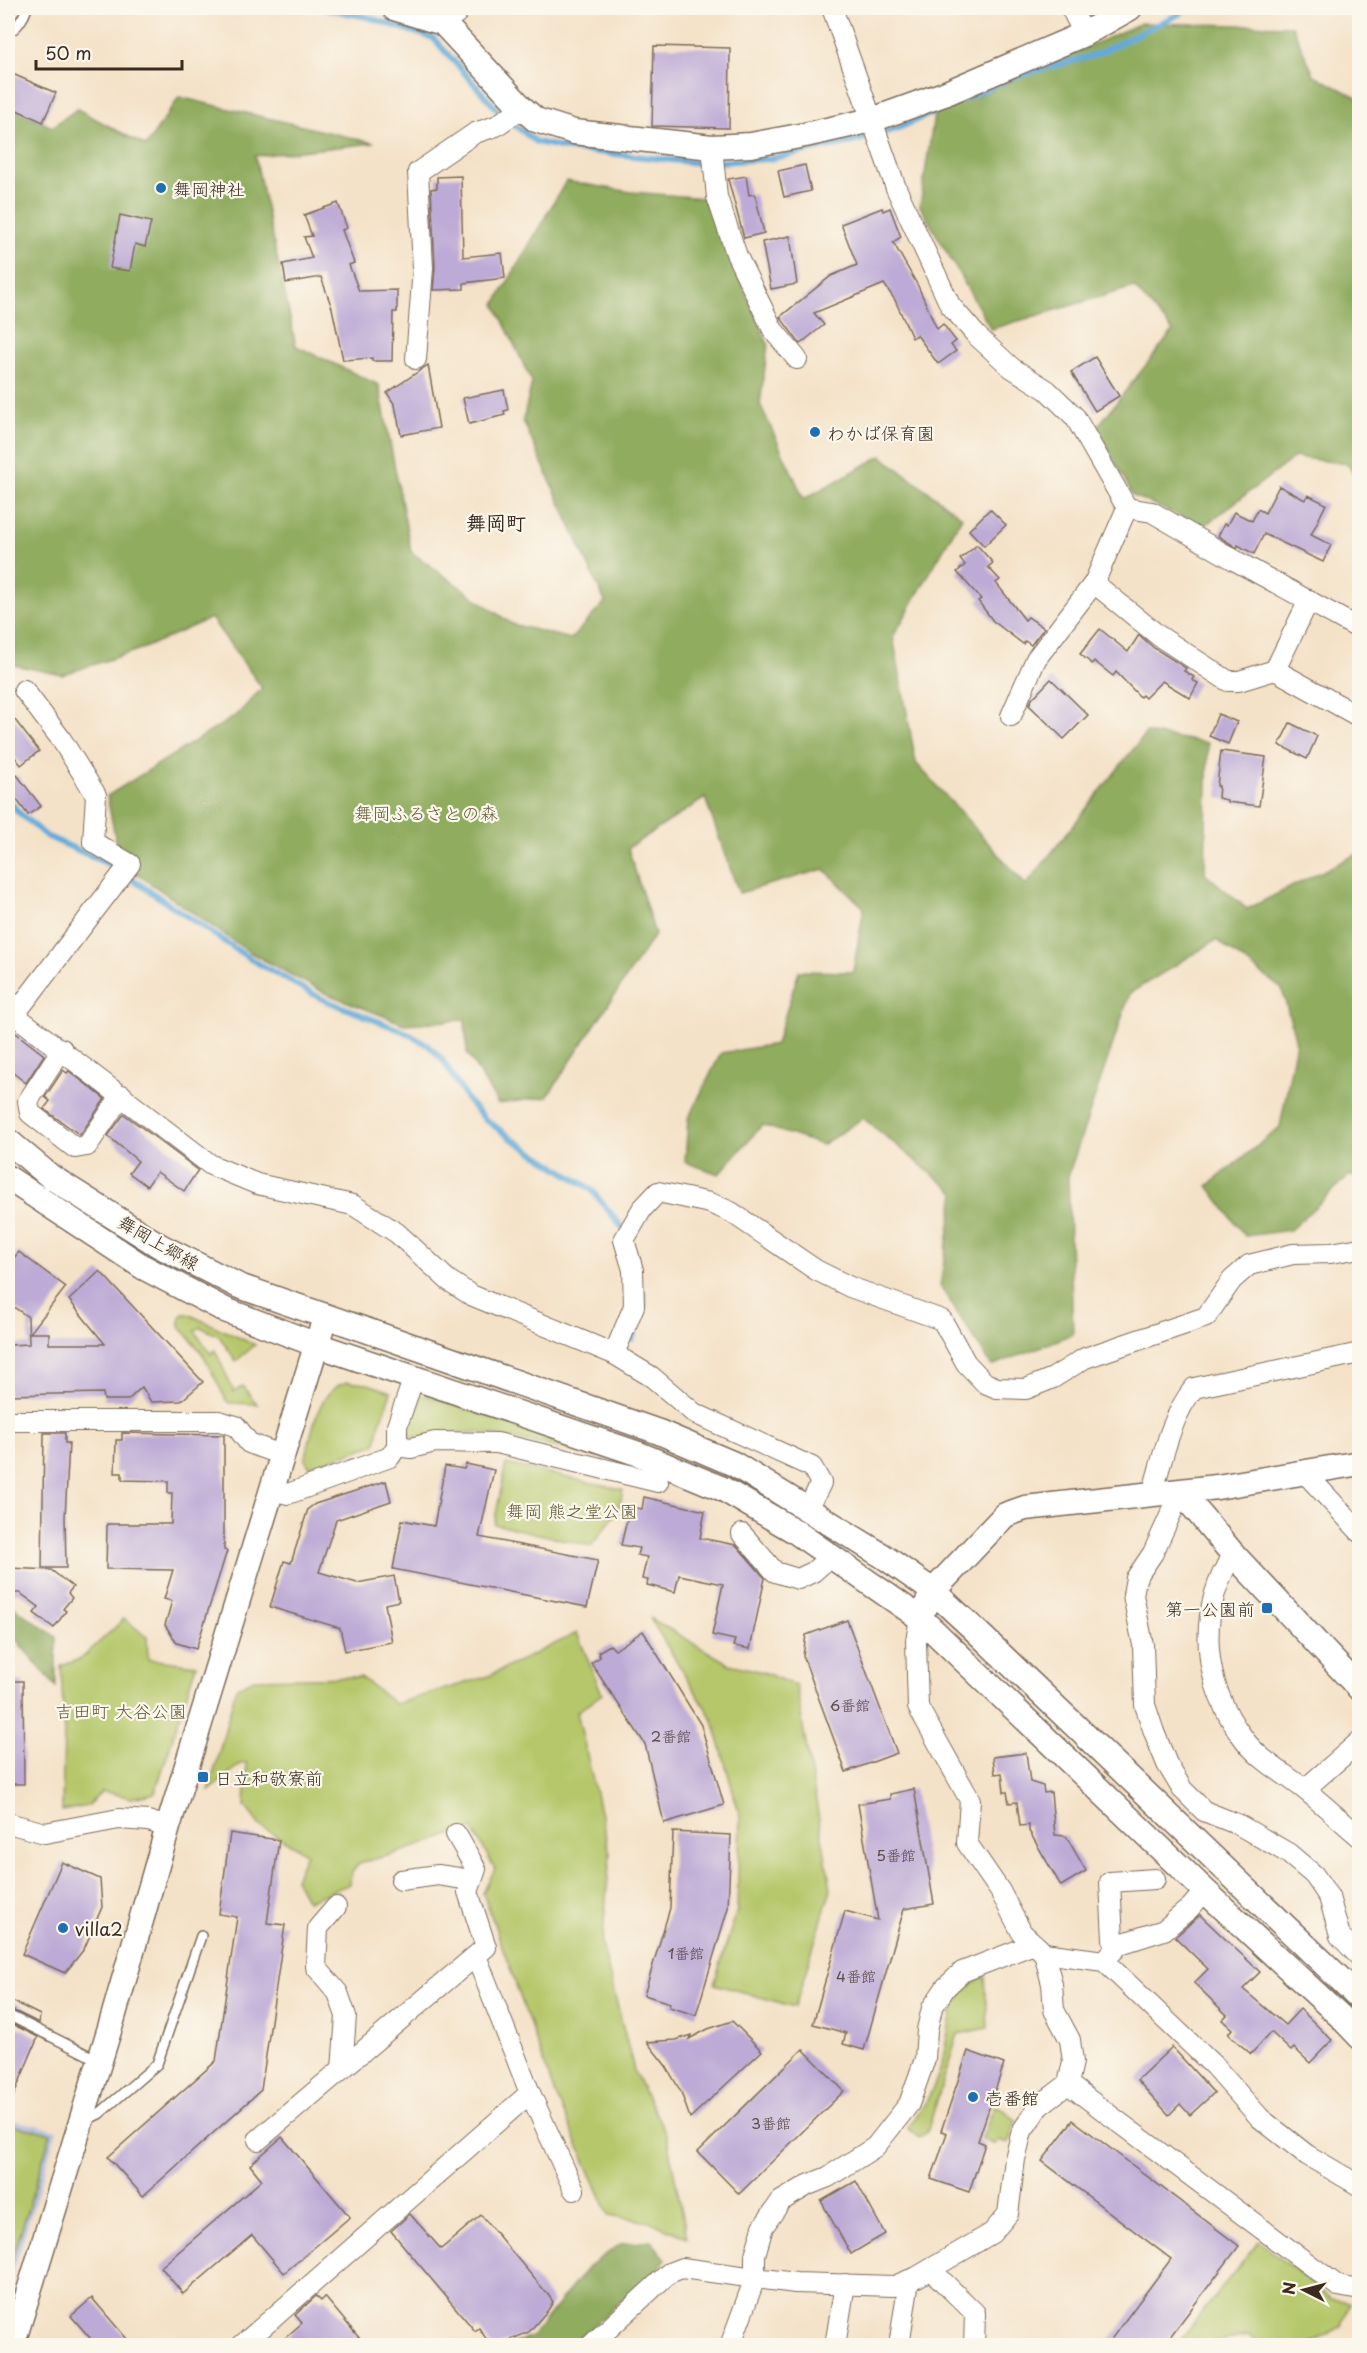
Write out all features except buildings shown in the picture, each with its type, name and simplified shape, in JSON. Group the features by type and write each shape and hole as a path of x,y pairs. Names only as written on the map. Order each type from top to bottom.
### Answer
{"street":[{"path":"394,8 451,15 522,108 536,120 574,132 712,147 751,145 872,120 944,94 1084,34 1130,8"},
{"path":"832,8 896,188 950,306 977,336 1012,368 1047,390 1075,417 1127,508"},
{"path":"1071,8 1084,34"},
{"path":"416,359 423,268 418,172 475,133 496,126 522,108"},
{"path":"712,147 717,197 737,256 773,330 797,359"},
{"path":"1011,716 1036,659 1094,583 1127,508"},
{"path":"1127,508 1152,512 1359,629"},
{"path":"1094,583 1159,636 1228,681 1239,681 1275,670 1359,717"},
{"path":"1275,670 1309,600"},
{"path":"24,690 61,739 96,795 93,842 130,864 11,1012 211,1165 257,1184 353,1205 396,1233 448,1280 471,1295 614,1354 652,1377 694,1413 812,1467 821,1483 808,1509"},
{"path":"62,1049 28,1101 30,1113 75,1148 87,1146 122,1095"},
{"name":"舞岡上郷線","path":"8,1141 51,1177 160,1246 239,1286 659,1432 734,1464 883,1556 933,1592 1359,1998"},
{"name":"舞岡上郷線","path":"8,1178 143,1267 225,1310 317,1345 639,1454 723,1489 793,1530 920,1618 1205,1891 1332,2008 1359,2037"},
{"path":"614,1354 634,1306 633,1270 624,1240 642,1209 658,1192 710,1203 731,1212 816,1270 850,1287 942,1320 966,1363 985,1383 997,1388 1026,1389 1053,1378 1085,1358 1206,1317 1232,1280 1249,1265 1293,1254 1359,1248"},
{"path":"12,2346 100,2061 168,1827 281,1455 326,1317"},
{"path":"1152,1494 1171,1429 1182,1403 1194,1388 1359,1353"},
{"path":"272,1490 288,1494 382,1462 390,1457 397,1446 398,1426 414,1377"},
{"path":"8,1421 219,1421 236,1426 249,1443 281,1455"},
{"path":"397,1446 411,1448 435,1442 497,1443 658,1482"},
{"path":"590,2346 669,2273 682,2268 796,2283 894,2286 931,2270 992,2233 1008,2214 1015,2159 1023,2131 1040,2106 1068,2084 1073,2062 1070,2040 1054,2010 1052,1984 1039,1948 1022,1933 1000,1891 967,1843 970,1800 918,1707 916,1641 920,1618 933,1592 1005,1515 1025,1508 1181,1492 1359,1463"},
{"path":"1305,1473 1359,1532"},
{"path":"1181,1492 1233,1554 1359,1689"},
{"path":"1181,1492 1153,1554 1136,1578 1132,1595 1143,1645 1145,1705 1154,1732 1167,1764 1182,1789 1204,1811 1239,1825 1288,1853 1314,1875 1329,1897 1340,1936 1359,1958"},
{"path":"742,1534 775,1572 798,1579 813,1572 830,1557"},
{"path":"1233,1554 1222,1570 1213,1597 1209,1637 1213,1681 1227,1713 1245,1740 1265,1760 1305,1789 1359,1837"},
{"path":"1305,1789 1359,1741"},
{"path":"8,1823 45,1833 119,1819 148,1821 168,1827"},
{"path":"258,2140 486,1947 468,1892 476,1869 456,1834"},
{"path":"401,1880 438,1875 471,1880"},
{"path":"1120,1944 1113,1939 1110,1882 1155,1879"},
{"path":"1104,1961 1120,1944 1164,1930 1190,1908 1205,1891"},
{"path":"336,1907 318,1928 316,1967 338,1993 346,2016 342,2069"},
{"path":"730,2346 755,2278 755,2255 763,2227 781,2201 808,2185 828,2177 875,2147 909,2104 925,2059 927,2030 932,2008 946,1987 962,1972 1039,1948 1104,1961 1214,2066 1260,2118 1307,2155 1359,2186"},
{"path":"476,1956 530,2093 574,2190"},
{"path":"1068,2084 1338,2286 1359,2290"},
{"path":"242,2346 530,2093"},
{"path":"931,2270 975,2313 974,2346"},
{"path":"899,2346 909,2280"},
{"path":"835,2346 845,2284"}],"lane":[{"path":"8,32 12,31 25,16 27,8"},
{"path":"81,2122 99,2114 157,2064 201,1936"},
{"path":"8,2015 100,2061"}],"shaded area":[{"path":"8,2119 57,2130 8,2288"}],"green space":[{"path":"1141,23 1292,26 1314,75 1359,99 1359,485 1348,464 1295,457 1204,526 1133,496 1097,427 1173,331 1134,287 991,329 920,206 934,115"},
{"name":"舞岡ふるさとの森","path":"179,97 374,143 255,156 296,346 379,385 411,552 512,624 571,639 605,602 523,421 532,382 495,304 566,181 631,192 705,198 768,344 760,404 804,499 881,456 962,517 893,637 916,763 1026,885 1146,733 1208,743 1205,873 1247,909 1359,853 1359,1179 1350,1175 1290,1230 1245,1236 1208,1186 1280,1127 1296,1042 1282,989 1216,940 1130,993 1068,1176 1073,1334 992,1366 940,1286 955,1193 863,1118 822,1145 762,1125 719,1174 685,1162 688,1119 721,1053 776,1044 799,971 853,972 864,908 824,869 739,893 705,798 628,848 655,934 547,1097 498,1104 467,1053 465,1020 404,1024 325,993 251,953 120,862 107,796 237,715 262,688 211,618 144,648 62,675 8,664 8,106 52,127 77,109 146,146"},
{"path":"188,1314 255,1345 236,1361 219,1336 201,1327 195,1331 211,1354 215,1350 234,1392 243,1386 257,1404 229,1403 226,1400 204,1356 180,1326 180,1317"},
{"path":"347,1382 368,1384 391,1392 379,1426 376,1444 310,1467 305,1460 317,1414 328,1394"},
{"path":"422,1395 604,1457 477,1432 412,1438 406,1430 416,1399"},
{"name":"舞岡 熊之堂公園","path":"506,1464 623,1490 619,1510 591,1546 494,1524"},
{"path":"8,1603 56,1637 56,1687 8,1630"},
{"path":"650,1618 729,1664 763,1672 796,1686 831,1889 795,2007 714,1984 737,1910 740,1816 713,1720"},
{"name":"吉田町 大谷公園","path":"124,1619 147,1637 148,1659 196,1665 155,1793 132,1798 102,1791 87,1806 62,1811 64,1731 61,1666 81,1659"},
{"path":"577,1633 602,1694 577,1712 610,1854 602,1945 635,2074 666,2133 687,2237 650,2222 609,2215 554,2091 483,1893 495,1869 472,1828 391,1855 359,1863 351,1873 350,1884 307,1901 295,1879 306,1853 260,1826 245,1806 247,1763 240,1764 209,1791 236,1688 254,1679 361,1677 395,1704 489,1676"},
{"path":"985,1976 988,2028 958,2034 927,2132 919,2138 907,2128 924,2106 936,2081 956,2003 962,1993"},
{"path":"994,2106 1002,2108 1016,2121 1008,2143 999,2140 996,2145 982,2139"},
{"path":"8,2125 51,2133 8,2274"},
{"path":"651,2241 666,2259 659,2268 571,2345 511,2345 533,2335 589,2266 621,2244"},
{"path":"1259,2241 1331,2299 1350,2302 1342,2326 1309,2345 1262,2345 1248,2336 1203,2344 1176,2345"}],"waterway":[{"path":"322,8 367,17 433,38 502,115 536,142 569,149 699,163 768,159 851,142 896,129 1013,77 1095,55 1181,13 1184,8"},
{"path":"8,798 17,811 46,836 111,865 252,960 322,999 405,1032 429,1046 442,1059 468,1101 485,1119 512,1139 591,1189 625,1231"},
{"path":"632,1339 644,1304 643,1294"}],"place":[{"name":"舞岡神社","path":"161,188"},
{"name":"わかば保育園","path":"815,432"},
{"name":"第一公園前","path":"1267,1608"},
{"name":"日立和敬寮前","path":"203,1777"},
{"name":"villa2","path":"63,1928"},
{"name":"壱番館","path":"973,2097"}],"district":[{"name":"舞岡町","path":"496,522"}]}
